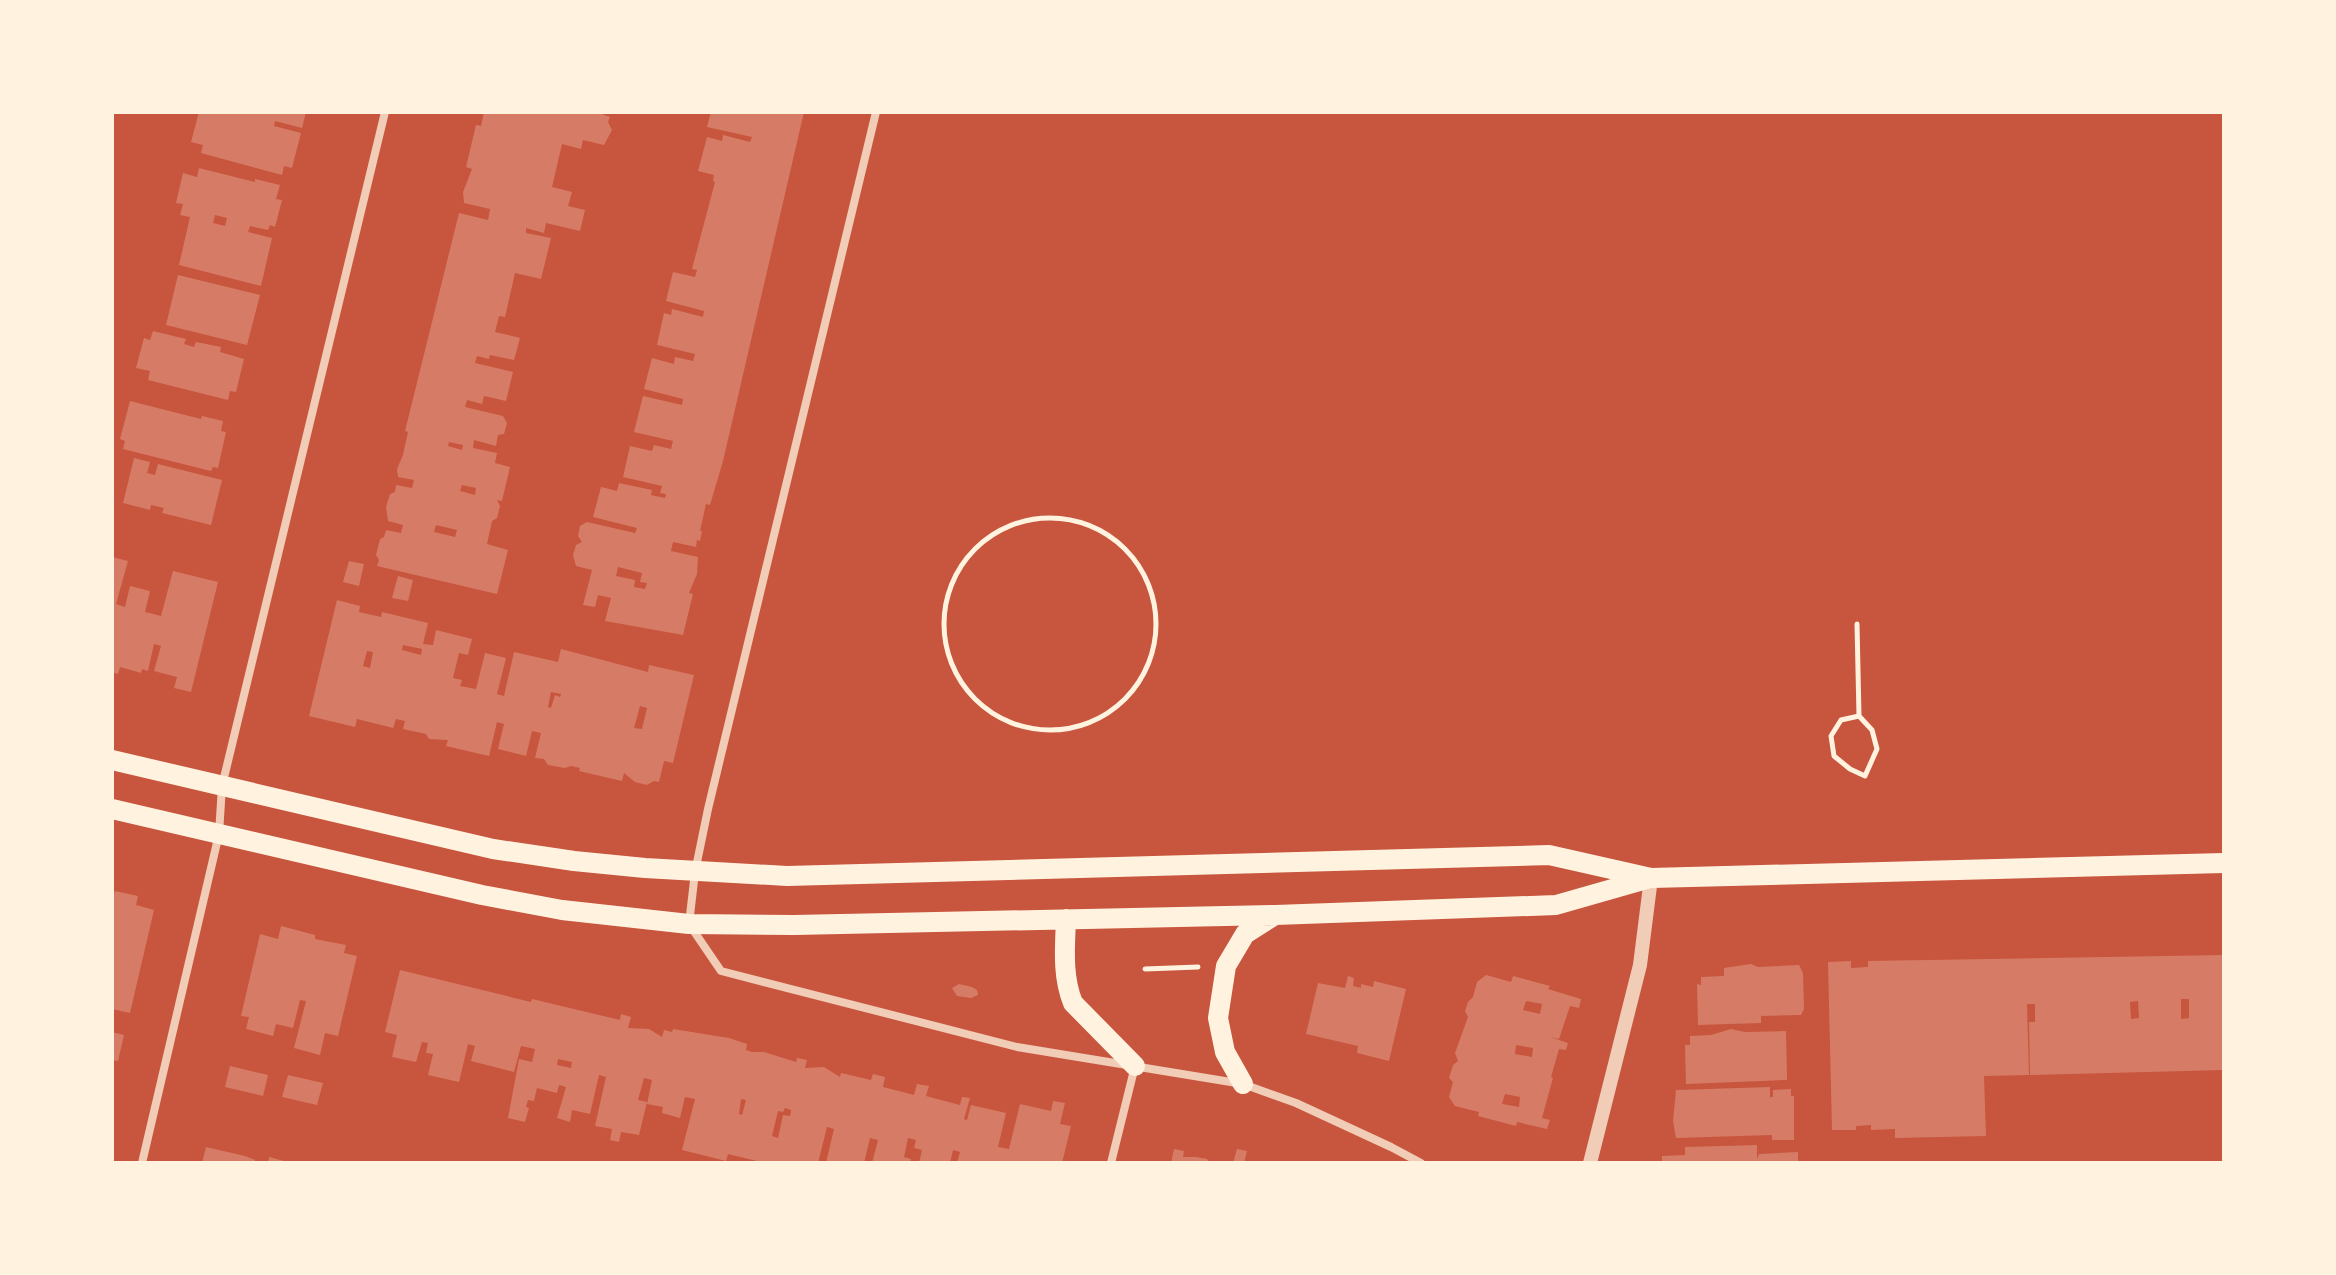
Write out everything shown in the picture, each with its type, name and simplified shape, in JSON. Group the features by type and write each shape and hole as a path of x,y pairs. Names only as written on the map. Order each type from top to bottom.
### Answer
{"main road":[{"path":"112,760 493,849 574,861 695,872 787,876 1549,855 1651,878 2224,863"},
{"path":"112,809 482,895 562,910 689,924 794,925 1275,915 1556,905 1651,878"},
{"path":"1243,1084 1225,1052 1218,1018 1226,966 1245,934 1275,915"},
{"path":"1066,919 1065,972 1073,1003 1135,1066"}],"street":[{"path":"142,1163 219,834 222,786 385,112"},
{"path":"876,112 708,809 695,872 689,924 721,971 1017,1047 1243,1084 1296,1103 1421,1163"},
{"path":"1590,1163 1640,965 1651,878"},
{"path":"1111,1163 1135,1066"}],"path":[{"path":"1059,517 1085,523 1106,533 1125,548 1150,584 1158,623 1153,655 1146,671 1126,699 1092,722 1059,730 1028,728 1005,720 979,703 954,670 944,634 944,613 951,584 975,548 1001,529 1029,520 1059,517"},
{"path":"1857,624 1859,716 1872,730 1877,749 1865,776 1834,756 1831,736 1841,720 1859,716"},
{"path":"1145,969 1207,966"}],"building":[{"path":"199,112 306,112 302,128 275,121 274,126 301,133 292,168 284,166 282,175 201,153 203,145 191,142"},
{"path":"484,112 596,112 610,117 608,122 612,130 604,145 583,140 581,149 562,144 552,187 572,192 568,206 585,210 580,231 546,223 544,233 526,228 526,233 551,238 541,279 515,273 505,317 499,316 495,332 520,338 514,360 477,356 475,363 513,372 506,401 484,396 482,404 467,400 465,407 503,416 507,423 504,434 498,435 496,446 474,440 473,448 497,453 495,463 510,467 502,501 497,500 500,506 497,518 492,521 487,544 508,550 497,594 377,566 379,560 376,555 386,530 401,533 403,525 388,521 386,507 390,494 395,492 396,485 412,488 414,480 398,477 397,469 403,455 408,432 405,431 459,213 488,220 490,209 464,203 463,192 472,169 466,167 476,125 481,126","holes":["449,442 463,445 462,450 448,446","462,485 476,488 475,495 460,491","436,525 457,530 455,537 434,532"]},
{"path":"711,112 804,112 723,461 710,505 706,504 700,541 697,540 696,547 673,542 671,551 698,557 683,635 605,621 611,598 598,595 595,607 583,605 592,570 576,566 573,555 576,545 582,542 578,536 580,526 587,522 635,533 637,528 593,517 601,487 617,491 619,483 652,490 651,495 665,498 666,494 660,493 662,486 623,477 630,446 652,451 654,445 671,449 673,441 634,432 643,396 682,405 683,399 644,389 652,358 674,364 675,357 693,361 695,354 657,345 664,313 671,315 672,309 703,317 704,311 666,301 673,272 695,277 697,270 692,269 715,182 714,175 698,171 707,137 722,141 723,135 750,142 752,137 707,127","holes":["618,567 642,573 640,582 647,583 645,589 634,587 635,580 616,576"]},
{"path":"199,168 280,185 276,199 282,200 275,227 270,225 268,230 250,226 248,232 272,238 261,286 179,265 190,217 180,215 183,204 176,203 183,173 197,177","holes":["215,215 227,218 225,226 213,223"]},
{"path":"178,275 260,295 247,345 166,325"},
{"path":"153,331 186,339 184,344 194,347 196,342 221,347 220,352 244,359 236,392 230,391 228,400 148,380 150,371 136,368 144,338 150,340"},
{"path":"130,401 201,419 202,416 223,421 221,431 226,432 218,468 213,467 211,471 123,449 125,441 120,439"},
{"path":"134,458 150,462 147,473 155,475 158,464 222,480 211,525 162,513 164,508 151,505 150,510 123,503"},
{"path":"112,557 128,561 116,604 125,607 130,586 150,591 145,612 161,616 173,571 218,582 191,692 174,688 177,677 154,671 161,646 154,644 148,671 142,669 141,673 120,667 118,674 112,672"},
{"path":"349,561 364,564 359,586 343,582"},
{"path":"398,576 413,580 408,601 392,598"},
{"path":"337,600 360,606 359,612 381,617 382,612 428,623 423,644 433,645 436,630 472,639 468,655 459,653 453,678 462,680 460,686 476,689 485,653 506,658 497,694 504,696 514,652 558,662 561,649 648,672 649,665 694,675 673,763 664,761 659,782 647,785 635,782 624,773 622,781 579,771 580,768 571,766 548,765 544,759 535,758 541,733 532,731 526,756 498,749 504,724 497,722 489,756 446,746 448,740 429,739 426,734 403,729 405,721 396,719 393,728 357,719 355,727 309,716","holes":["403,645 422,649 421,655 402,650","367,651 373,652 370,668 363,666","551,692 561,694 560,697 555,695 551,708 548,707","640,706 647,708 642,729 634,728"]},
{"path":"115,891 138,896 136,905 154,910 130,1013 112,1009 112,899"},
{"path":"281,926 315,935 315,939 346,945 344,953 357,956 338,1036 325,1033 320,1055 294,1048 306,1001 300,1000 293,1028 276,1024 273,1036 246,1029 249,1017 241,1016 260,934 278,939"},
{"path":"2224,955 2224,1070 2030,1075 2029,1022 2035,1022 2035,1004 2027,1004 2029,1075 1984,1076 1986,1136 1895,1138 1895,1129 1871,1130 1871,1125 1856,1126 1856,1130 1832,1130 1828,962 1851,961 1851,968 1868,967 1868,961","holes":["2181,999 2189,999 2189,1018 2181,1019","2138,1001 2139,1018 2131,1019 2130,1002"]},
{"path":"1751,964 1758,967 1799,965 1803,973 1804,1009 1801,1015 1761,1016 1761,1023 1698,1025 1697,984 1701,985 1701,977 1724,976 1724,968"},
{"path":"400,970 620,1020 621,1014 631,1017 628,1028 649,1029 662,1037 664,1030 672,1032 673,1029 729,1038 747,1044 746,1050 796,1062 797,1058 807,1060 805,1068 824,1067 840,1077 841,1073 871,1080 873,1074 885,1077 883,1087 914,1095 917,1084 929,1086 926,1096 960,1105 962,1097 970,1098 964,1119 967,1120 971,1105 1006,1113 998,1147 1009,1149 1020,1104 1051,1111 1053,1101 1065,1103 1060,1124 1071,1126 1062,1163 957,1163 960,1152 953,1150 950,1163 919,1163 922,1150 914,1148 916,1140 908,1138 904,1157 911,1159 910,1163 872,1163 878,1140 870,1138 864,1163 826,1163 834,1129 827,1127 818,1163 765,1163 728,1154 726,1161 682,1150 695,1099 685,1097 680,1118 662,1113 663,1107 647,1104 652,1080 644,1078 638,1100 647,1102 639,1135 621,1132 619,1142 610,1140 612,1129 595,1126 606,1077 599,1075 590,1114 572,1110 570,1122 557,1118 566,1087 559,1085 557,1093 537,1088 534,1101 528,1100 525,1122 508,1118 519,1059 532,1062 535,1049 521,1046 514,1072 471,1061 475,1046 468,1044 459,1082 428,1075 433,1054 426,1053 428,1043 422,1042 416,1062 392,1057 397,1035 385,1032","holes":["558,1059 572,1062 571,1068 557,1065","741,1099 746,1100 742,1115 739,1114","785,1108 791,1110 790,1116 783,1115 778,1138 772,1136 778,1111 783,1112"]},
{"path":"1486,975 1511,982 1513,976 1581,999 1579,1008 1570,1006 1559,1039 1550,1037 1568,1043 1566,1050 1559,1049 1551,1077 1542,1118 1550,1120 1547,1129 1517,1122 1516,1126 1478,1116 1479,1112 1455,1106 1449,1097 1453,1082 1449,1078 1453,1065 1458,1061 1455,1053 1468,1017 1465,1011 1477,982","holes":["1526,1001 1542,1004 1540,1014 1523,1010","1516,1045 1533,1048 1532,1057 1515,1054","1505,1094 1520,1097 1519,1107 1502,1104"]},
{"path":"1348,976 1354,978 1353,986 1361,988 1361,984 1373,987 1374,981 1406,989 1389,1061 1357,1053 1358,1046 1306,1034 1318,983 1345,988"},
{"path":"959,984 972,987 978,995 971,998 957,996 952,988"},
{"path":"1731,1029 1745,1032 1786,1031 1787,1080 1686,1084 1685,1045 1690,1045 1690,1036 1711,1035"},
{"path":"112,1032 124,1035 118,1061 112,1060"},
{"path":"230,1066 268,1075 263,1096 225,1087"},
{"path":"288,1075 323,1083 317,1105 282,1097"},
{"path":"1770,1087 1770,1097 1773,1097 1773,1090 1791,1089 1791,1096 1794,1096 1794,1140 1772,1140 1772,1135 1676,1138 1673,1121 1676,1090"},
{"path":"1757,1145 1757,1159 1759,1154 1798,1152 1798,1163 1662,1163 1662,1156 1685,1155 1685,1147"},
{"path":"206,1147 255,1160 254,1163 202,1163"},
{"path":"1174,1149 1184,1151 1183,1157 1207,1159 1210,1163 1171,1163"},
{"path":"1237,1149 1247,1151 1244,1163 1233,1163"},
{"path":"269,1157 288,1162 288,1163 268,1163"}]}
